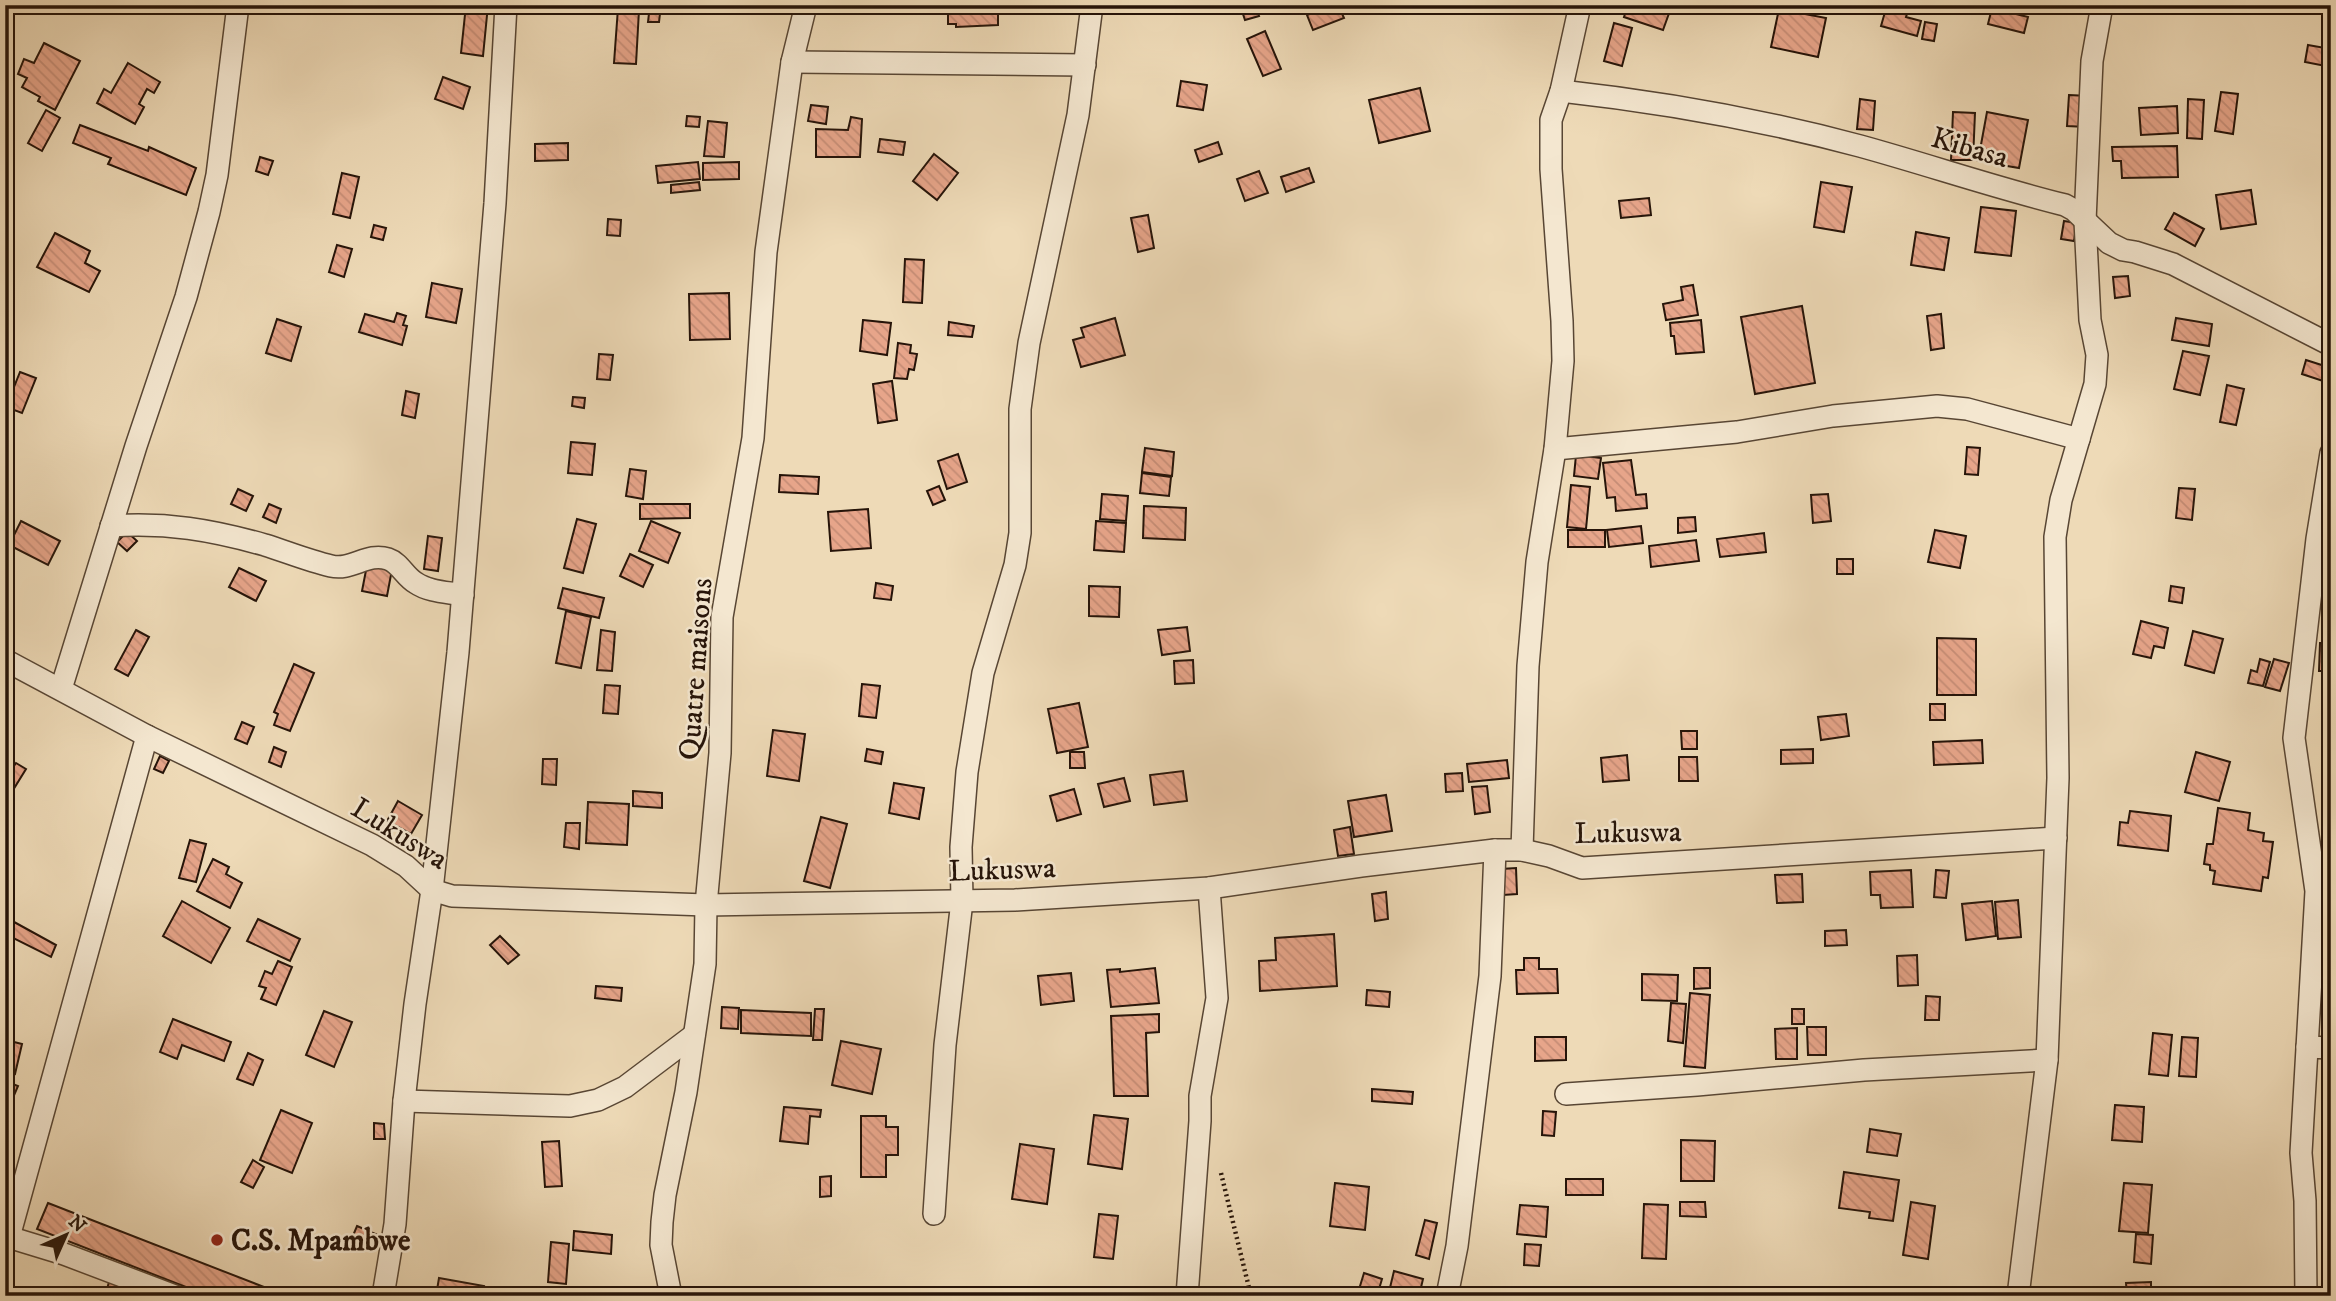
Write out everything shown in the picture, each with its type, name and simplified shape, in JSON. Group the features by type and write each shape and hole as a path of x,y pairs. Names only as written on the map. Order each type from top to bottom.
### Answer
{"street":[{"path":"61,690 186,297 209,212 217,175 238,5"},
{"path":"383,1296 395,1224 404,1101 432,890 458,652 495,202 506,5"},
{"name":"Quatre maisons","path":"671,1296 661,1245 662,1222 705,964 706,905 720,753 722,617 753,439 766,252 792,62 806,5"},
{"path":"934,1214 945,1045 962,901 961,847 967,772 983,673 1014,565 1020,533 1020,409 1030,343 1078,115 1092,5"},
{"path":"1522,850 1529,653 1536,562 1555,449 1563,361 1551,169 1551,120 1580,5"},
{"path":"2018,1296 2047,1060 2057,778 2055,537 2061,500 2095,384 2097,355 2090,320 2085,221 2092,61 2102,5"},
{"path":"792,62 1085,65"},
{"name":"Kibasa","path":"1560,91 1675,108 1858,146 2065,205 2116,247 2173,264 2331,345"},
{"path":"1555,449 1737,432 1833,416 1937,406 1967,409 2079,439"},
{"path":"2306,1296 2305,1201 2301,1153 2316,891 2294,738 2317,538 2331,453"},
{"path":"111,526 146,523 200,528 334,567 354,565 371,557 378,557 394,562 414,583 425,588 463,595"},
{"name":"Lukuswa","path":"5,660 147,736 381,850 406,866 432,890 452,896 706,905 962,901 1209,888 1495,850 1522,850 1582,868 2056,838"},
{"path":"147,736 7,1237 64,1254 175,1296"},
{"path":"1447,1296 1457,1246 1490,976 1495,850"},
{"path":"1187,1296 1200,1096 1217,998 1209,888"},
{"path":"404,1101 570,1106 598,1100 625,1087 695,1035"},
{"path":"2307,1047 2331,1048"},
{"path":"1566,1094 1864,1070 2047,1060"}],"path":[{"path":"1220,1168 1251,1296"}],"building":[{"path":"466,5 488,5 483,56 461,53"},
{"path":"650,5 661,5 659,22 648,22"},
{"path":"955,5 998,5 998,25 956,27 956,24 948,24 948,9 955,8"},
{"path":"1240,5 1255,5 1259,16 1245,20"},
{"path":"1331,5 1338,5 1344,18 1313,30 1307,15"},
{"path":"1628,5 1672,5 1663,30 1624,17"},
{"path":"1887,5 1910,5 1906,17 1921,21 1917,36 1881,26"},
{"path":"618,8 639,10 636,64 614,63"},
{"path":"1992,8 2028,17 2024,33 1988,24"},
{"path":"1779,9 1826,18 1818,57 1771,47"},
{"path":"1925,22 1937,24 1934,41 1922,39"},
{"path":"1614,23 1632,28 1622,66 1604,61"},
{"path":"1265,31 1281,69 1263,76 1247,39"},
{"path":"44,43 80,61 55,110 38,101 40,97 22,87 27,78 18,74 24,59 34,63"},
{"path":"2308,45 2331,49 2331,67 2305,62"},
{"path":"128,63 160,82 154,93 147,89 139,104 144,107 135,124 97,103 104,89 111,93"},
{"path":"443,77 470,87 463,109 435,99"},
{"path":"1181,81 1207,85 1203,110 1177,106"},
{"path":"1420,88 1430,131 1379,143 1369,100"},
{"path":"2221,92 2238,94 2233,134 2215,131"},
{"path":"2069,95 2088,96 2087,127 2067,126"},
{"path":"1860,99 1875,101 1873,130 1857,129"},
{"path":"2188,99 2204,100 2202,139 2187,138"},
{"path":"811,105 828,107 826,124 808,121"},
{"path":"2177,106 2178,133 2141,135 2139,108"},
{"path":"46,110 60,118 42,151 28,143"},
{"path":"1953,112 1975,113 1973,160 1951,160"},
{"path":"1987,112 2028,120 2019,168 1978,161"},
{"path":"687,116 700,117 699,127 686,126"},
{"path":"851,117 862,119 860,157 816,157 816,129 848,130"},
{"path":"708,121 727,123 724,157 704,156"},
{"path":"80,125 148,151 149,147 196,168 186,195 108,164 111,158 73,143"},
{"path":"880,139 905,142 903,155 878,152"},
{"path":"1218,142 1222,154 1199,162 1195,150"},
{"path":"568,143 568,160 535,161 535,144"},
{"path":"2177,146 2178,177 2122,178 2121,161 2113,161 2112,147"},
{"path":"934,154 958,173 937,200 913,181"},
{"path":"260,157 273,161 268,175 256,171"},
{"path":"698,162 700,179 658,183 656,166"},
{"path":"739,162 739,179 703,180 703,163"},
{"path":"1309,168 1314,182 1286,192 1281,177"},
{"path":"1259,171 1268,193 1245,201 1237,179"},
{"path":"342,173 359,177 350,218 333,214"},
{"path":"699,182 700,190 671,193 671,185"},
{"path":"1821,182 1852,187 1844,232 1814,227"},
{"path":"2251,190 2256,224 2221,229 2216,195"},
{"path":"1649,198 1651,215 1621,218 1619,201"},
{"path":"1981,207 2016,211 2011,256 1975,252"},
{"path":"2174,213 2204,229 2195,246 2165,229"},
{"path":"1148,215 1154,248 1138,252 1131,218"},
{"path":"608,219 621,220 620,236 607,235"},
{"path":"2064,221 2077,223 2074,241 2061,239"},
{"path":"374,225 386,228 383,240 371,237"},
{"path":"1916,232 1949,238 1944,270 1911,265"},
{"path":"55,233 90,251 85,263 100,271 89,292 37,267"},
{"path":"337,245 352,249 344,277 329,272"},
{"path":"905,259 924,260 922,303 903,302"},
{"path":"2128,276 2130,296 2115,298 2113,277"},
{"path":"432,283 462,289 456,323 426,317"},
{"path":"1693,285 1698,315 1666,320 1663,304 1683,300 1681,287"},
{"path":"729,293 730,339 690,340 689,294"},
{"path":"1802,306 1815,383 1755,394 1741,317"},
{"path":"397,313 406,316 403,325 407,326 402,345 359,332 365,314 394,322"},
{"path":"1941,314 1944,348 1931,350 1927,316"},
{"path":"1115,318 1125,355 1081,367 1073,340 1084,337 1081,328"},
{"path":"2176,318 2212,324 2209,346 2172,340"},
{"path":"277,319 301,327 291,361 266,353"},
{"path":"863,320 891,323 887,355 860,351"},
{"path":"1701,320 1704,352 1676,354 1670,323"},
{"path":"949,322 974,326 972,337 948,335"},
{"path":"898,343 911,345 910,353 917,354 914,370 909,369 907,379 894,378"},
{"path":"2183,351 2209,356 2200,395 2174,389"},
{"path":"599,354 613,355 610,380 597,379"},
{"path":"2306,360 2331,368 2329,383 2302,374"},
{"path":"20,372 36,378 22,413 6,407"},
{"path":"892,381 897,420 878,423 873,384"},
{"path":"2227,385 2244,389 2236,425 2220,422"},
{"path":"406,391 419,394 415,418 402,415"},
{"path":"573,397 585,398 584,408 572,406"},
{"path":"571,442 595,444 592,475 568,473"},
{"path":"1967,447 1980,448 1978,475 1965,474"},
{"path":"1145,448 1174,452 1172,476 1142,472"},
{"path":"958,454 967,482 947,489 938,461"},
{"path":"1576,455 1601,458 1598,479 1574,476"},
{"path":"1631,460 1636,495 1646,494 1647,508 1616,511 1615,497 1607,498 1603,463"},
{"path":"630,469 646,471 643,499 626,496"},
{"path":"1142,473 1171,477 1169,496 1140,493"},
{"path":"780,475 819,477 818,494 779,492"},
{"path":"1571,485 1590,487 1586,529 1567,527"},
{"path":"939,486 945,500 933,505 927,491"},
{"path":"2179,488 2195,489 2192,520 2176,518"},
{"path":"238,489 253,496 246,511 231,504"},
{"path":"1102,494 1128,496 1126,521 1100,519"},
{"path":"1828,494 1831,521 1813,523 1811,495"},
{"path":"269,504 281,509 276,523 263,517"},
{"path":"640,504 690,504 690,518 640,519"},
{"path":"1144,506 1186,508 1185,540 1143,538"},
{"path":"868,509 871,548 831,551 828,512"},
{"path":"1695,517 1696,531 1678,533 1678,518"},
{"path":"577,519 596,524 583,573 564,568"},
{"path":"21,521 60,541 48,565 9,545"},
{"path":"651,521 680,533 668,563 639,551"},
{"path":"1096,521 1126,523 1124,552 1094,550"},
{"path":"1641,526 1643,543 1609,547 1607,530"},
{"path":"1568,530 1605,530 1605,547 1568,547"},
{"path":"1935,530 1966,536 1960,568 1928,562"},
{"path":"127,532 137,541 127,551 117,542"},
{"path":"1764,533 1766,552 1720,557 1717,539"},
{"path":"428,536 442,538 438,571 424,569"},
{"path":"1696,540 1699,561 1651,567 1649,546"},
{"path":"630,554 653,565 643,587 620,576"},
{"path":"1837,559 1853,559 1853,574 1837,574"},
{"path":"368,560 393,564 387,596 362,591"},
{"path":"239,568 266,581 256,601 229,587"},
{"path":"876,583 893,586 891,600 874,598"},
{"path":"1089,586 1120,587 1119,617 1089,616"},
{"path":"2171,586 2184,588 2182,603 2169,601"},
{"path":"563,588 604,598 599,618 558,608"},
{"path":"566,611 591,617 581,668 556,663"},
{"path":"2141,621 2168,628 2164,648 2154,646 2151,658 2133,654"},
{"path":"1187,627 1190,651 1162,655 1158,630"},
{"path":"136,630 149,637 128,676 115,669"},
{"path":"601,630 615,632 612,671 597,670"},
{"path":"2193,631 2223,639 2214,673 2185,665"},
{"path":"1937,638 1976,639 1976,695 1937,695"},
{"path":"2320,643 2331,643 2331,671 2319,671"},
{"path":"2260,659 2270,662 2263,686 2248,683 2251,670 2257,672"},
{"path":"2274,659 2289,663 2280,691 2265,687"},
{"path":"1193,660 1194,683 1175,684 1174,661"},
{"path":"294,664 314,673 290,731 274,725 278,714 274,712"},
{"path":"862,684 880,686 876,718 859,716"},
{"path":"605,685 620,686 618,714 603,713"},
{"path":"1079,703 1088,747 1057,753 1048,709"},
{"path":"1930,704 1945,704 1945,720 1930,720"},
{"path":"1846,714 1849,736 1821,740 1818,717"},
{"path":"242,722 254,727 247,744 235,739"},
{"path":"773,730 805,734 799,781 767,776"},
{"path":"1681,731 1697,731 1697,749 1682,749"},
{"path":"1982,740 1983,763 1934,765 1933,742"},
{"path":"274,747 286,752 281,767 269,762"},
{"path":"867,749 883,752 881,764 865,761"},
{"path":"1813,749 1813,763 1781,764 1781,750"},
{"path":"1070,752 1084,752 1085,768 1070,768"},
{"path":"2196,752 2230,762 2219,801 2185,792"},
{"path":"1627,755 1629,780 1603,782 1601,758"},
{"path":"160,756 169,761 163,773 154,769"},
{"path":"1679,757 1697,757 1698,781 1679,781"},
{"path":"543,759 557,759 556,785 542,784"},
{"path":"1507,760 1509,778 1469,782 1467,764"},
{"path":"16,763 26,769 13,790 5,785 5,779"},
{"path":"1183,771 1187,801 1154,805 1150,775"},
{"path":"1462,773 1463,791 1446,792 1445,774"},
{"path":"1124,778 1130,801 1104,807 1098,784"},
{"path":"894,783 924,788 919,819 889,813"},
{"path":"1487,786 1490,812 1475,814 1472,787"},
{"path":"1074,789 1081,814 1057,821 1050,796"},
{"path":"633,791 662,793 662,808 633,806"},
{"path":"1386,795 1392,831 1354,837 1348,801"},
{"path":"398,801 422,815 411,834 387,821"},
{"path":"588,802 629,804 627,845 586,843"},
{"path":"2218,808 2250,813 2248,830 2264,833 2263,841 2273,842 2268,878 2263,877 2261,891 2213,884 2215,871 2210,870 2210,865 2204,864 2207,844 2213,844"},
{"path":"2130,811 2171,816 2168,851 2118,845 2120,822 2128,823"},
{"path":"821,817 847,824 830,888 804,881"},
{"path":"566,823 580,823 579,849 564,847"},
{"path":"1350,827 1354,854 1338,856 1334,830"},
{"path":"190,840 206,844 196,882 179,878"},
{"path":"213,859 229,867 226,874 242,883 230,908 197,891"},
{"path":"1516,868 1517,894 1503,895 1501,869"},
{"path":"1911,870 1913,907 1881,908 1880,895 1871,895 1870,872"},
{"path":"1936,870 1949,871 1946,898 1934,897"},
{"path":"1802,874 1803,902 1777,903 1775,875"},
{"path":"1386,892 1388,919 1375,921 1372,894"},
{"path":"2018,900 2021,937 1998,939 1995,902"},
{"path":"182,901 230,928 211,963 163,936"},
{"path":"1992,901 1996,936 1966,940 1962,904"},
{"path":"5,917 56,945 51,957 5,934"},
{"path":"258,919 300,939 290,961 247,941"},
{"path":"1846,930 1847,945 1825,946 1825,931"},
{"path":"1334,934 1337,986 1260,991 1259,961 1276,960 1275,938"},
{"path":"500,936 519,955 508,964 490,945"},
{"path":"1917,955 1918,985 1898,986 1897,956"},
{"path":"1524,958 1539,958 1539,969 1557,969 1558,993 1517,994 1516,970 1524,970"},
{"path":"278,961 292,967 276,1005 261,999 266,988 259,986 265,971 272,974"},
{"path":"1155,968 1159,1003 1111,1007 1107,970 1120,969 1120,972"},
{"path":"1694,968 1710,968 1710,988 1694,989"},
{"path":"1071,973 1074,1001 1041,1005 1038,976"},
{"path":"1642,974 1678,975 1677,1001 1642,1000"},
{"path":"596,986 622,988 621,1001 595,998"},
{"path":"1367,990 1390,992 1389,1007 1366,1005"},
{"path":"1690,993 1710,995 1705,1068 1684,1066"},
{"path":"1926,996 1940,997 1939,1020 1925,1020"},
{"path":"1671,1003 1686,1004 1683,1043 1668,1041"},
{"path":"722,1007 739,1008 738,1029 721,1028"},
{"path":"815,1009 824,1009 822,1040 813,1040"},
{"path":"1792,1009 1804,1009 1804,1024 1792,1024"},
{"path":"741,1010 811,1013 811,1036 741,1033"},
{"path":"324,1011 352,1022 334,1067 306,1055"},
{"path":"1159,1014 1159,1032 1146,1033 1148,1096 1114,1096 1111,1016"},
{"path":"173,1019 231,1042 224,1061 182,1045 177,1059 160,1052"},
{"path":"1807,1027 1826,1027 1826,1055 1808,1055"},
{"path":"1797,1028 1797,1059 1776,1059 1775,1029"},
{"path":"2153,1033 2172,1035 2168,1076 2149,1074"},
{"path":"1535,1037 1566,1037 1566,1060 1535,1061"},
{"path":"2182,1037 2198,1038 2196,1077 2179,1076"},
{"path":"10,1041 22,1044 15,1074 5,1072"},
{"path":"841,1041 881,1049 872,1094 832,1085"},
{"path":"248,1053 263,1060 253,1085 237,1079"},
{"path":"5,1081 18,1086 9,1107 5,1105"},
{"path":"1372,1089 1413,1092 1412,1104 1372,1101"},
{"path":"2115,1105 2144,1107 2142,1142 2112,1140"},
{"path":"784,1107 821,1110 820,1117 810,1116 808,1144 780,1141"},
{"path":"281,1110 312,1123 292,1173 260,1160"},
{"path":"1543,1111 1556,1112 1554,1136 1542,1135"},
{"path":"1094,1115 1128,1119 1122,1169 1088,1164"},
{"path":"861,1116 886,1116 886,1127 898,1127 898,1155 886,1155 886,1177 861,1177"},
{"path":"374,1123 384,1124 385,1139 374,1139"},
{"path":"1870,1129 1901,1134 1897,1156 1867,1152"},
{"path":"1681,1140 1715,1141 1714,1181 1681,1181"},
{"path":"559,1141 562,1186 545,1187 542,1142"},
{"path":"1020,1144 1054,1149 1047,1204 1012,1199"},
{"path":"253,1160 264,1167 253,1188 241,1182"},
{"path":"1844,1172 1899,1180 1893,1221 1869,1218 1870,1212 1839,1208"},
{"path":"831,1176 831,1196 820,1197 820,1177"},
{"path":"1566,1179 1603,1179 1603,1195 1566,1195"},
{"path":"1335,1183 1369,1187 1365,1230 1330,1226"},
{"path":"2124,1183 2152,1185 2148,1233 2119,1231"},
{"path":"1680,1202 1705,1202 1706,1217 1680,1216"},
{"path":"1911,1202 1935,1206 1928,1259 1903,1255"},
{"path":"48,1203 287,1296 209,1296 37,1229"},
{"path":"1644,1204 1668,1205 1666,1259 1642,1258"},
{"path":"1520,1205 1548,1207 1546,1237 1517,1234"},
{"path":"1099,1214 1118,1216 1113,1259 1094,1257"},
{"path":"1425,1220 1437,1223 1429,1259 1416,1255"},
{"path":"357,1226 380,1236 374,1248 352,1238"},
{"path":"574,1231 612,1235 611,1254 573,1250"},
{"path":"2136,1234 2153,1235 2151,1264 2134,1262"},
{"path":"551,1242 569,1244 566,1284 548,1282"},
{"path":"1525,1244 1541,1245 1539,1266 1524,1265"},
{"path":"1394,1271 1423,1279 1419,1296 1388,1296"},
{"path":"1364,1273 1382,1279 1377,1296 1357,1296"},
{"path":"439,1278 484,1286 482,1296 436,1296"},
{"path":"109,1282 126,1288 124,1296 105,1296"},
{"path":"2151,1282 2151,1296 2127,1296 2126,1283"},
{"path":"1822,1289 1823,1296 1800,1296 1800,1290"}],"place":[{"name":"C.S. Mpambwe","path":"217,1240"}]}
